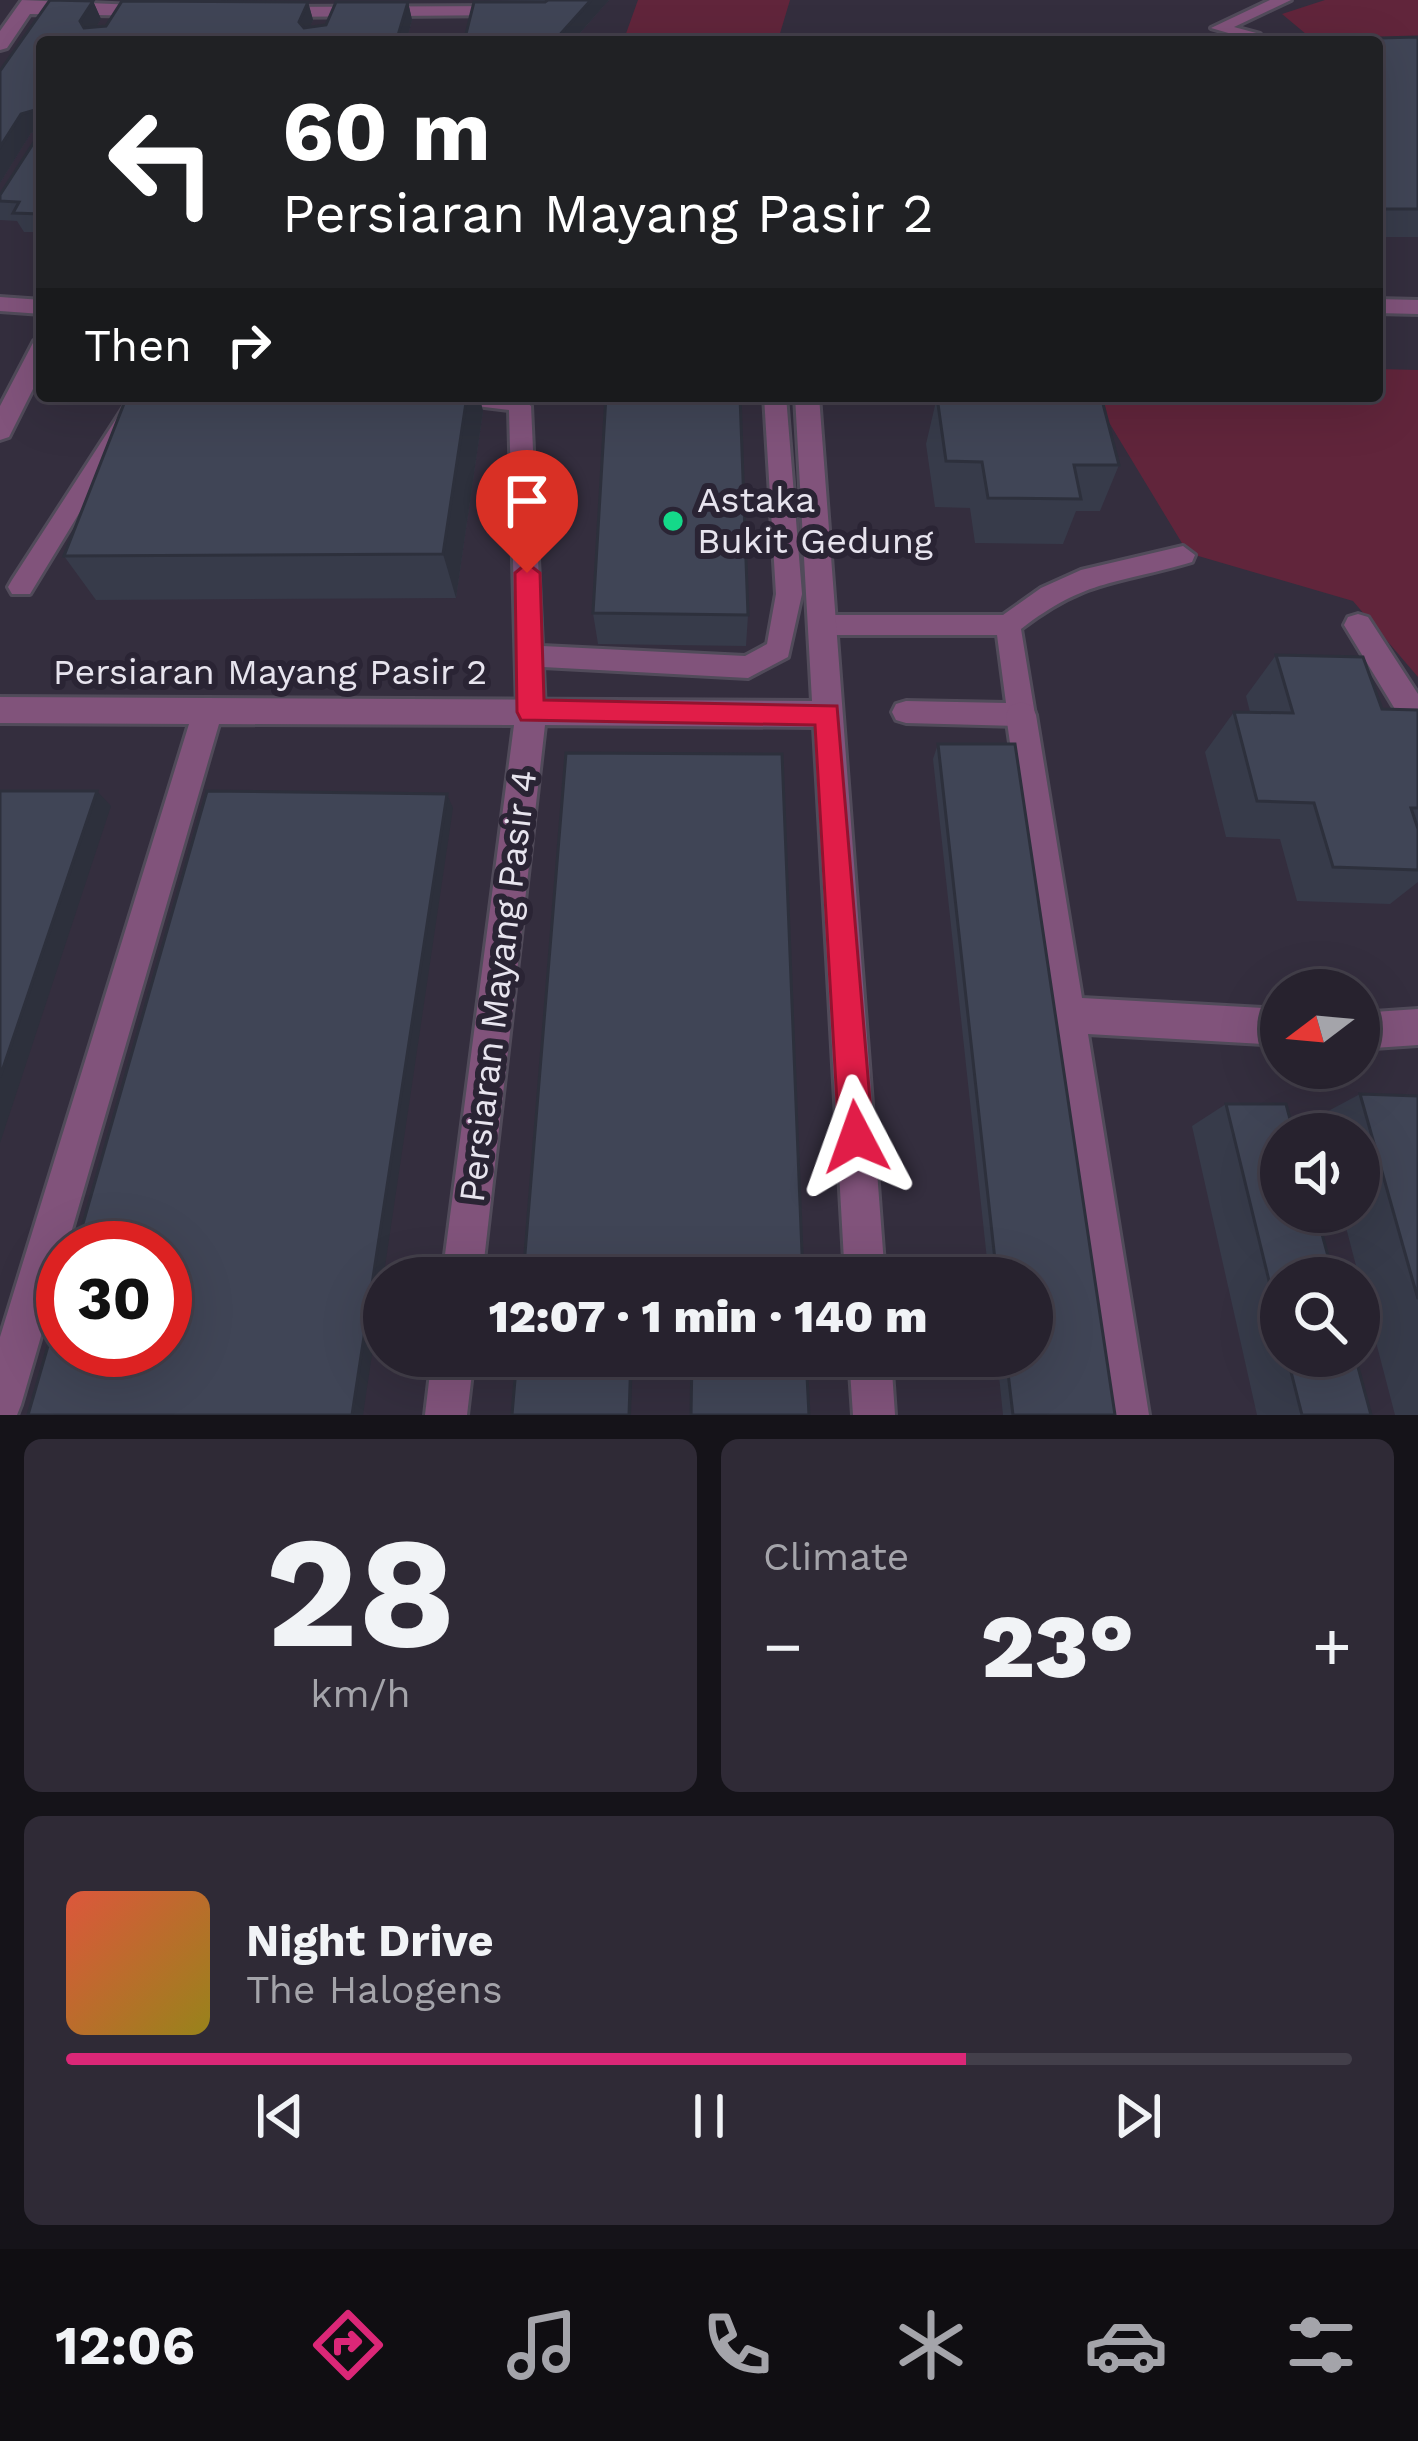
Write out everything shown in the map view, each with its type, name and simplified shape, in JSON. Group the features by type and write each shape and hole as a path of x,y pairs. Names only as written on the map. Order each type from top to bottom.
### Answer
{"street":[{"path":"0,44 19,12 116,19 184,11"},
{"path":"247,12 327,19 435,19 525,11"},
{"path":"0,304 36,307"},
{"path":"1383,306 1418,307"},
{"path":"0,431 36,359"},
{"path":"807,402 864,1257"},
{"path":"1358,625 1418,720"},
{"name":"Persiaran Mayang Pasir 2","path":"0,710 828,714"},
{"path":"0,1405 208,711"},
{"name":"Persiaran Mayang Pasir 4","path":"465,1257 531,712"},
{"path":"1021,715 1128,1415"},
{"path":"1067,1015 1260,1026"},
{"path":"1380,1030 1418,1027"},
{"path":"446,1415 451,1377"},
{"path":"871,1377 874,1415"}],"lane":[{"path":"1247,36 1219,28 1283,0"},
{"path":"21,587 138,402"},
{"name":"Persiaran Mayang Pasir 4","path":"523,402 531,712"},
{"path":"531,656 748,667 779,650 789,594 775,402"},
{"path":"822,625 1007,625 1069,581 1106,568 1183,555"},
{"path":"907,712 1021,715 1007,625"}],"shaded area":[{"path":"638,0 790,0 779,36 625,36"},
{"path":"1325,0 1418,0 1418,37 1308,36 1282,14"},
{"path":"1383,369 1418,370 1418,677 1353,601 1188,553 1097,402 1383,402"}],"building":[{"path":"50,0 93,1 80,21 84,28 106,26 122,1 308,2 299,22 304,28 326,25 336,2 408,2 398,36 36,36 36,139 35,110 21,114 0,147 0,71"},
{"path":"591,0 559,36 466,36 474,2"},
{"path":"1418,37 1418,209 1383,209 1383,38"},
{"path":"36,139 36,214 13,213 19,202 0,201"},
{"path":"125,402 466,402 443,554 64,556"},
{"name":"Astaka Bukit Gedung","path":"606,402 740,402 748,615 593,613"},
{"path":"938,402 1103,402 1119,465 1074,465 1081,499 988,498 982,462 946,461"},
{"path":"1276,655 1363,657 1382,709 1418,710 1418,808 1411,808 1418,829 1418,870 1333,867 1314,803 1257,801 1234,712 1293,713"},
{"path":"938,744 1015,744 1115,1415 1013,1415 1008,1377 1053,1377 1053,1257 995,1257"},
{"path":"566,753 782,754 802,1257 525,1257"},
{"path":"0,791 97,791 0,1077"},
{"path":"207,791 447,794 376,1257 363,1257 363,1343 352,1415 28,1415 39,1377 192,1377 192,1221 84,1221"},
{"path":"1360,1094 1418,1096 1418,1299 1380,1165 1380,1113 1365,1113"},
{"path":"1226,1104 1286,1104 1288,1113 1260,1113 1260,1233 1322,1233 1328,1257 1263,1257"},
{"path":"515,1377 630,1377 629,1415 512,1415"},
{"path":"692,1377 807,1377 809,1415 691,1415"},
{"path":"1292,1377 1361,1377 1371,1415 1302,1415"}],"place":[{"name":"Astaka Bukit Gedung","path":"673,521"}],"route":[{"path":"527,573 531,712 828,714 856,1137"}]}
